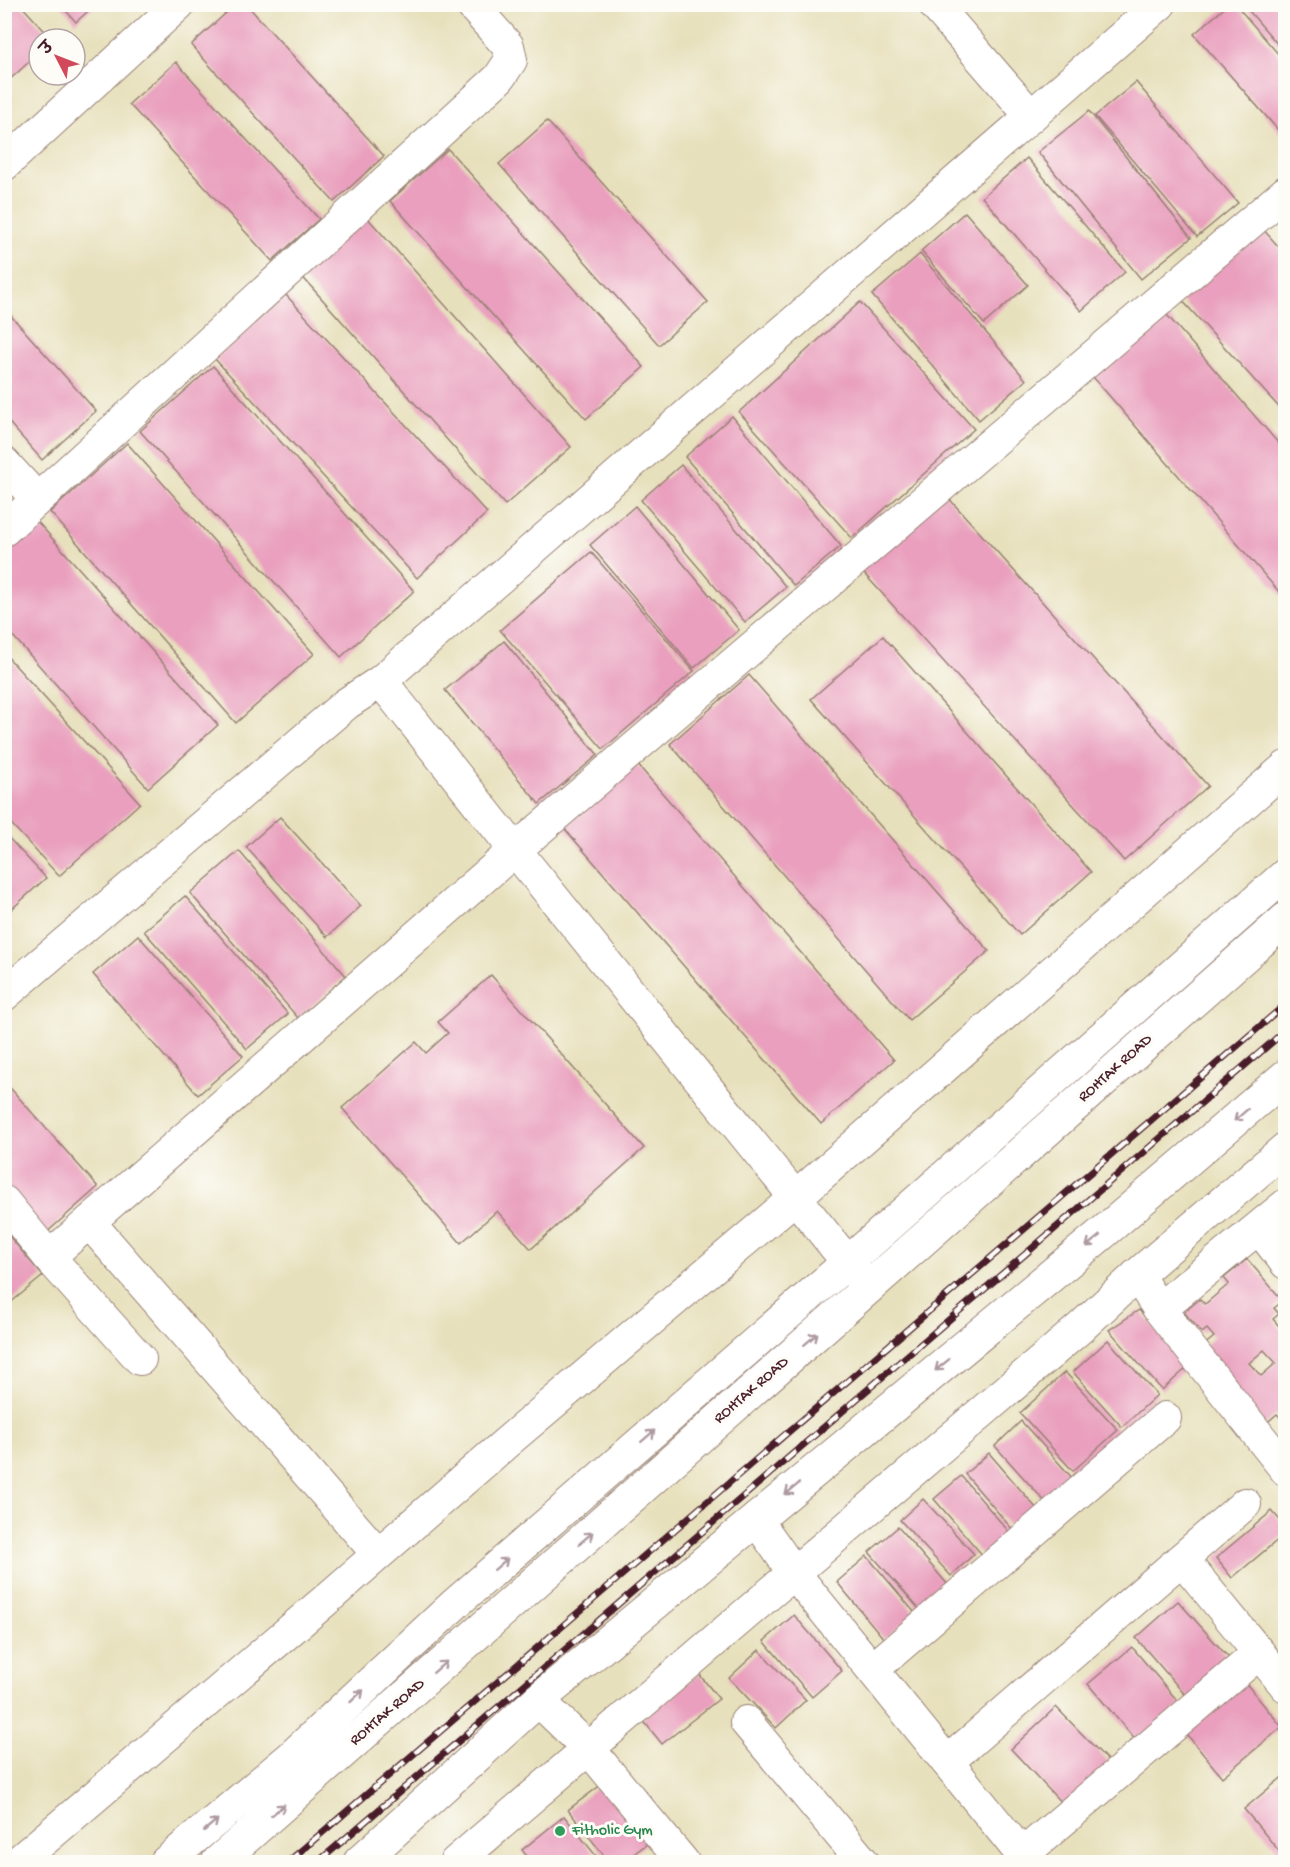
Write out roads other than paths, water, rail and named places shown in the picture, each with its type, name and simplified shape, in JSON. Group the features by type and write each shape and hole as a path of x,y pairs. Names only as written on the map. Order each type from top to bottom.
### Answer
{"highway":[{"name":"ROHTAK ROAD","path":"218,1863 1286,919"},
{"path":"360,1863 538,1700 1105,1231 1286,1076"}],"street":[{"path":"4,165 179,4"},
{"path":"4,530 499,78 511,60 508,46 471,4"},
{"path":"934,4 1031,116"},
{"path":"4,995 346,704 381,681 1160,4"},
{"path":"49,1257 515,850 1286,192"},
{"path":"4,463 37,499"},
{"path":"381,681 869,1288"},
{"path":"18,1863 795,1197 1286,767"},
{"path":"166,1863 291,1757 456,1603 848,1262 1286,874"},
{"path":"456,1863 1080,1328 1137,1275 1286,1148"},
{"path":"4,1202 49,1257 140,1359"},
{"path":"1160,1309 1286,1205"},
{"path":"89,1222 378,1554"},
{"path":"1259,1228 1286,1263"},
{"path":"1137,1275 1160,1309 1286,1470"},
{"path":"873,1669 1165,1418"},
{"path":"947,1762 1245,1504"},
{"path":"756,1519 794,1573 1025,1859 1259,1653"},
{"path":"1182,1559 1286,1686"},
{"path":"538,1700 588,1748 683,1863"},
{"path":"746,1722 862,1863"}],"railway":[{"path":"288,1862 1286,1004"},
{"path":"318,1862 1286,1030"}],"place":[{"name":"Fitholic Gym","path":"560,1831"}]}
